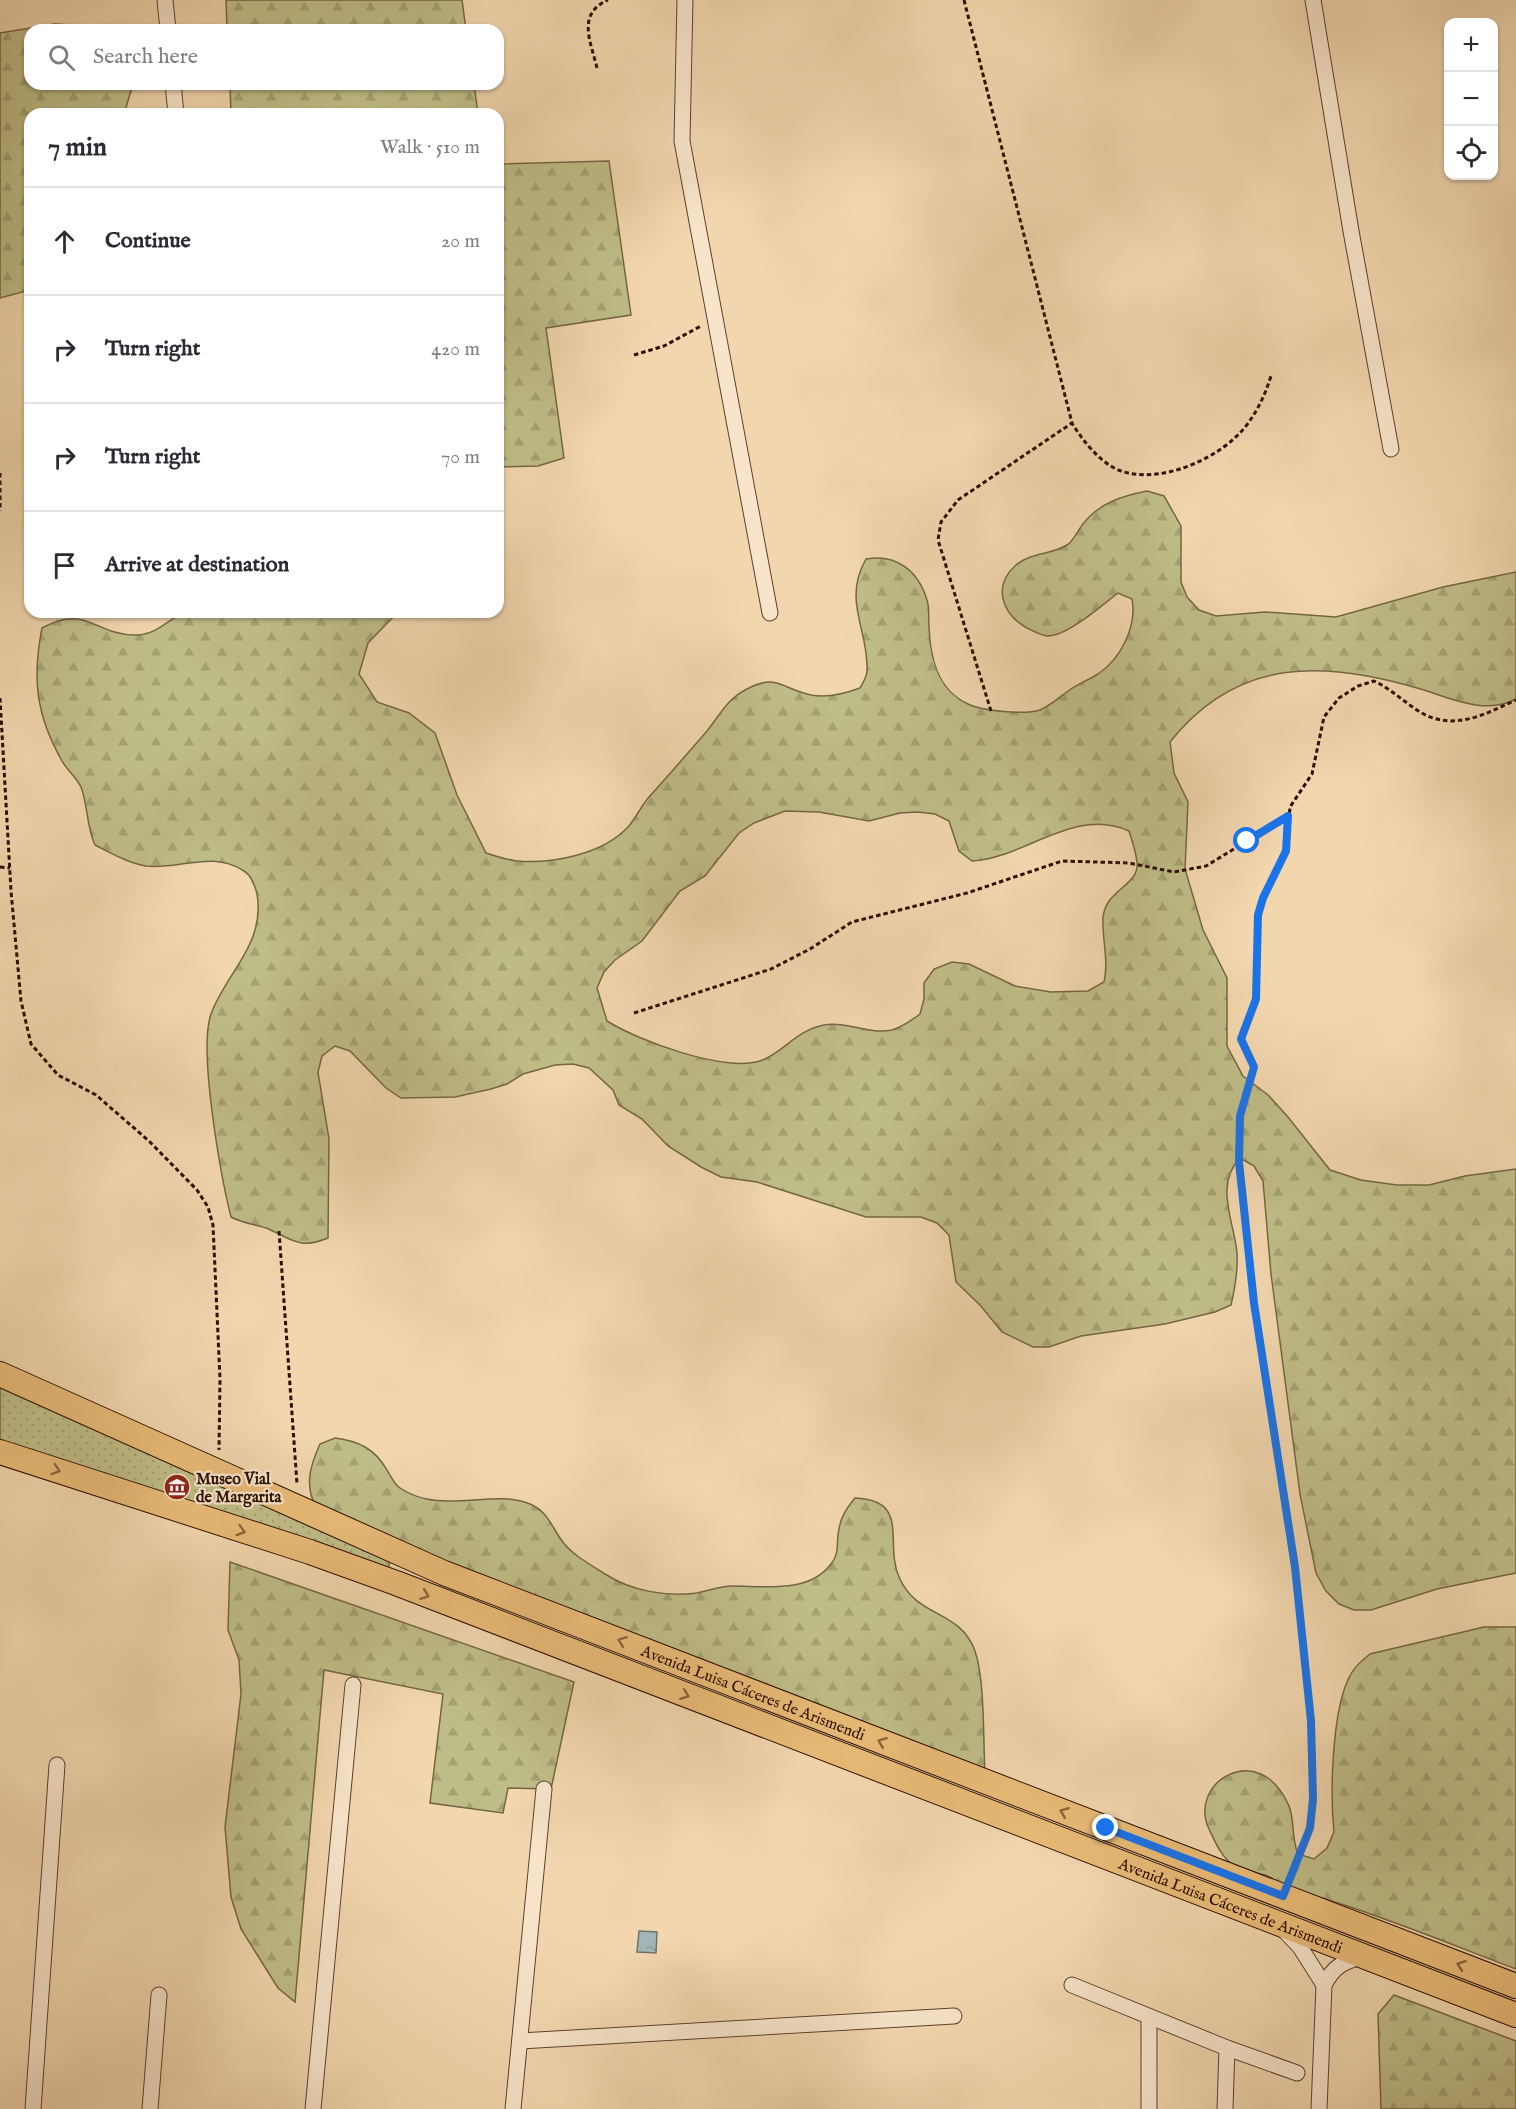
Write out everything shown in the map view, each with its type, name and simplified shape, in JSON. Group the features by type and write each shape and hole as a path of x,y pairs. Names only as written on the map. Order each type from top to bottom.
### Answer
{"main road":[{"name":"Avenida Luisa Cáceres de Arismendi","path":"0,1374 444,1573 1516,1986"},
{"name":"Avenida Luisa Cáceres de Arismendi","path":"0,1452 396,1583 1516,2015"}],"street":[{"path":"165,0 167,24"},
{"path":"686,0 682,141 770,613"},
{"path":"1314,0 1351,231 1391,449"},
{"path":"174,90 175,108"},
{"path":"313,2109 352,1685"},
{"path":"33,2109 57,1765"},
{"path":"513,2109 544,1789"},
{"path":"1277,1923 1300,1947 1324,1985"},
{"path":"1319,2109 1324,1985 1332,1970 1342,1962 1363,1956"},
{"path":"1072,1985 1227,2048 1297,2073"},
{"path":"150,2109 159,1995"},
{"path":"520,2041 954,2016"},
{"path":"1149,2017 1149,2109"},
{"path":"1225,2109 1227,2048"}],"path":[{"path":"597,68 588,31 589,15 597,5 608,0"},
{"path":"964,0 1072,423 1084,443 1120,470 1147,474 1176,470 1220,450 1245,428 1262,402 1271,376"},
{"path":"634,355 664,346 715,319"},
{"path":"991,711 938,540 941,522 958,500 1072,423"},
{"path":"0,473 0,511"},
{"path":"1283,1896 1310,1828 1313,1799 1311,1721 1295,1567 1254,1303 1239,1162 1240,1116 1254,1067 1241,1039 1256,999 1258,915 1263,898 1286,851 1290,807 1312,774 1324,717 1339,698 1358,686 1374,681 1435,719 1474,720 1516,700"},
{"path":"0,698 21,1001 31,1044 58,1075 96,1095 149,1141 197,1190 208,1208 213,1225 220,1379 218,1473"},
{"path":"634,1013 771,969 810,949 852,922 967,893 1062,861 1129,863 1174,872 1206,866 1288,816"},
{"path":"0,867 10,868"},
{"path":"279,1232 298,1509"}],"green space":[{"path":"226,0 462,0 465,24 227,24"},
{"path":"24,29 24,90 131,90 126,108 24,108 24,292 0,298 0,33"},
{"path":"230,90 475,90 477,108 231,108"},
{"path":"609,161 631,315 546,328 564,458 538,466 504,467 504,164"},
{"path":"1147,491 1164,496 1181,526 1181,582 1187,597 1199,610 1216,616 1265,612 1336,617 1443,587 1516,572 1516,699 1505,704 1482,706 1388,680 1353,673 1286,672 1254,680 1225,693 1196,714 1170,742 1174,773 1188,802 1185,869 1203,930 1227,978 1227,1046 1243,1076 1268,1095 1330,1170 1361,1180 1397,1185 1429,1185 1465,1176 1516,1169 1516,1573 1437,1589 1371,1610 1354,1610 1339,1604 1326,1591 1316,1573 1300,1494 1271,1274 1263,1181 1254,1166 1240,1158 1232,1169 1227,1191 1237,1253 1236,1279 1231,1305 1215,1312 1165,1324 1081,1336 1049,1347 1033,1347 1002,1332 980,1305 956,1282 949,1235 937,1223 921,1217 866,1217 757,1182 721,1177 668,1146 642,1119 619,1105 613,1090 589,1068 573,1064 555,1065 523,1074 507,1084 455,1097 401,1098 386,1088 350,1051 335,1046 322,1056 318,1072 329,1139 328,1238 310,1243 296,1242 266,1228 231,1217 212,1114 207,1055 208,1031 211,1014 243,957 256,928 258,912 255,888 246,873 232,865 208,861 159,867 139,865 95,845 81,787 53,744 46,728 38,696 37,664 42,628 57,621 81,619 111,631 137,635 152,632 173,618 392,618 368,643 359,674 377,702 409,713 435,733 457,795 486,853 517,861 561,859 605,844 628,827 646,801 729,702 740,693 766,682 773,682 811,695 824,696 842,694 860,688 867,673 867,656 858,615 856,588 866,559 887,559 896,562 904,566 918,580 928,603 931,650 937,672 949,690 968,704 1004,712 1040,710 1098,674 1114,659 1126,640 1132,619 1132,599 1118,593 1075,626 1056,635 1046,636 1027,628 1011,615 1003,599 1002,590 1009,573 1016,565 1035,556 1055,551 1069,543 1089,517 1120,498","holes":["785,811 819,812 869,821 900,813 935,814 949,821 959,851 972,861 1012,852 1069,829 1089,825 1109,825 1129,831 1136,854 1136,870 1133,877 1115,894 1105,908 1103,918 1106,966 1104,982 1088,991 1051,992 1015,986 969,964 952,962 934,969 924,983 924,999 920,1014 899,1027 892,1030 875,1031 833,1024 824,1025 805,1032 768,1058 744,1063 725,1062 682,1053 639,1037 607,1021 597,988 604,972 615,960 642,941 680,891 705,876 739,833 754,823"]},
{"name":"Museo Vial de Margarita","path":"0,1388 390,1562 388,1568 0,1444"},
{"path":"335,1438 352,1441 372,1451 398,1487 416,1496 449,1501 515,1500 530,1504 545,1515 566,1546 582,1559 626,1585 661,1593 697,1593 728,1586 785,1586 811,1580 822,1574 834,1560 841,1520 855,1498 883,1506 890,1515 895,1564 907,1591 927,1608 959,1628 968,1637 975,1651 982,1694 985,1773 318,1511 310,1486 313,1461 320,1444"},
{"path":"230,1562 574,1682 551,1789 508,1788 503,1813 430,1803 443,1694 324,1670 295,2002 278,1988 241,1929 231,1897 225,1827 241,1694 239,1660 228,1630"},
{"path":"1484,1627 1516,1627 1516,1969 1385,1919 1291,1889 1268,1876 1238,1868 1226,1859 1209,1829 1205,1812 1208,1796 1217,1783 1230,1774 1245,1771 1261,1774 1276,1785 1291,1812 1294,1841 1298,1854 1314,1859 1327,1848 1334,1832 1332,1777 1335,1735 1342,1697 1354,1670 1370,1654"},
{"path":"1394,1995 1516,2041 1516,2109 1381,2109 1378,2014"}],"water":[{"path":"639,1931 657,1932 656,1953 637,1952"}],"place":[{"name":"Museo Vial de Margarita","path":"177,1487"}],"route":[{"path":"1106,1828 1283,1896 1310,1828 1313,1799 1308,1674 1295,1567 1254,1303 1239,1162 1240,1116 1254,1067 1242,1047 1241,1039 1256,999 1258,986 1255,962 1258,915 1263,898 1286,851 1288,816 1247,841"}]}
